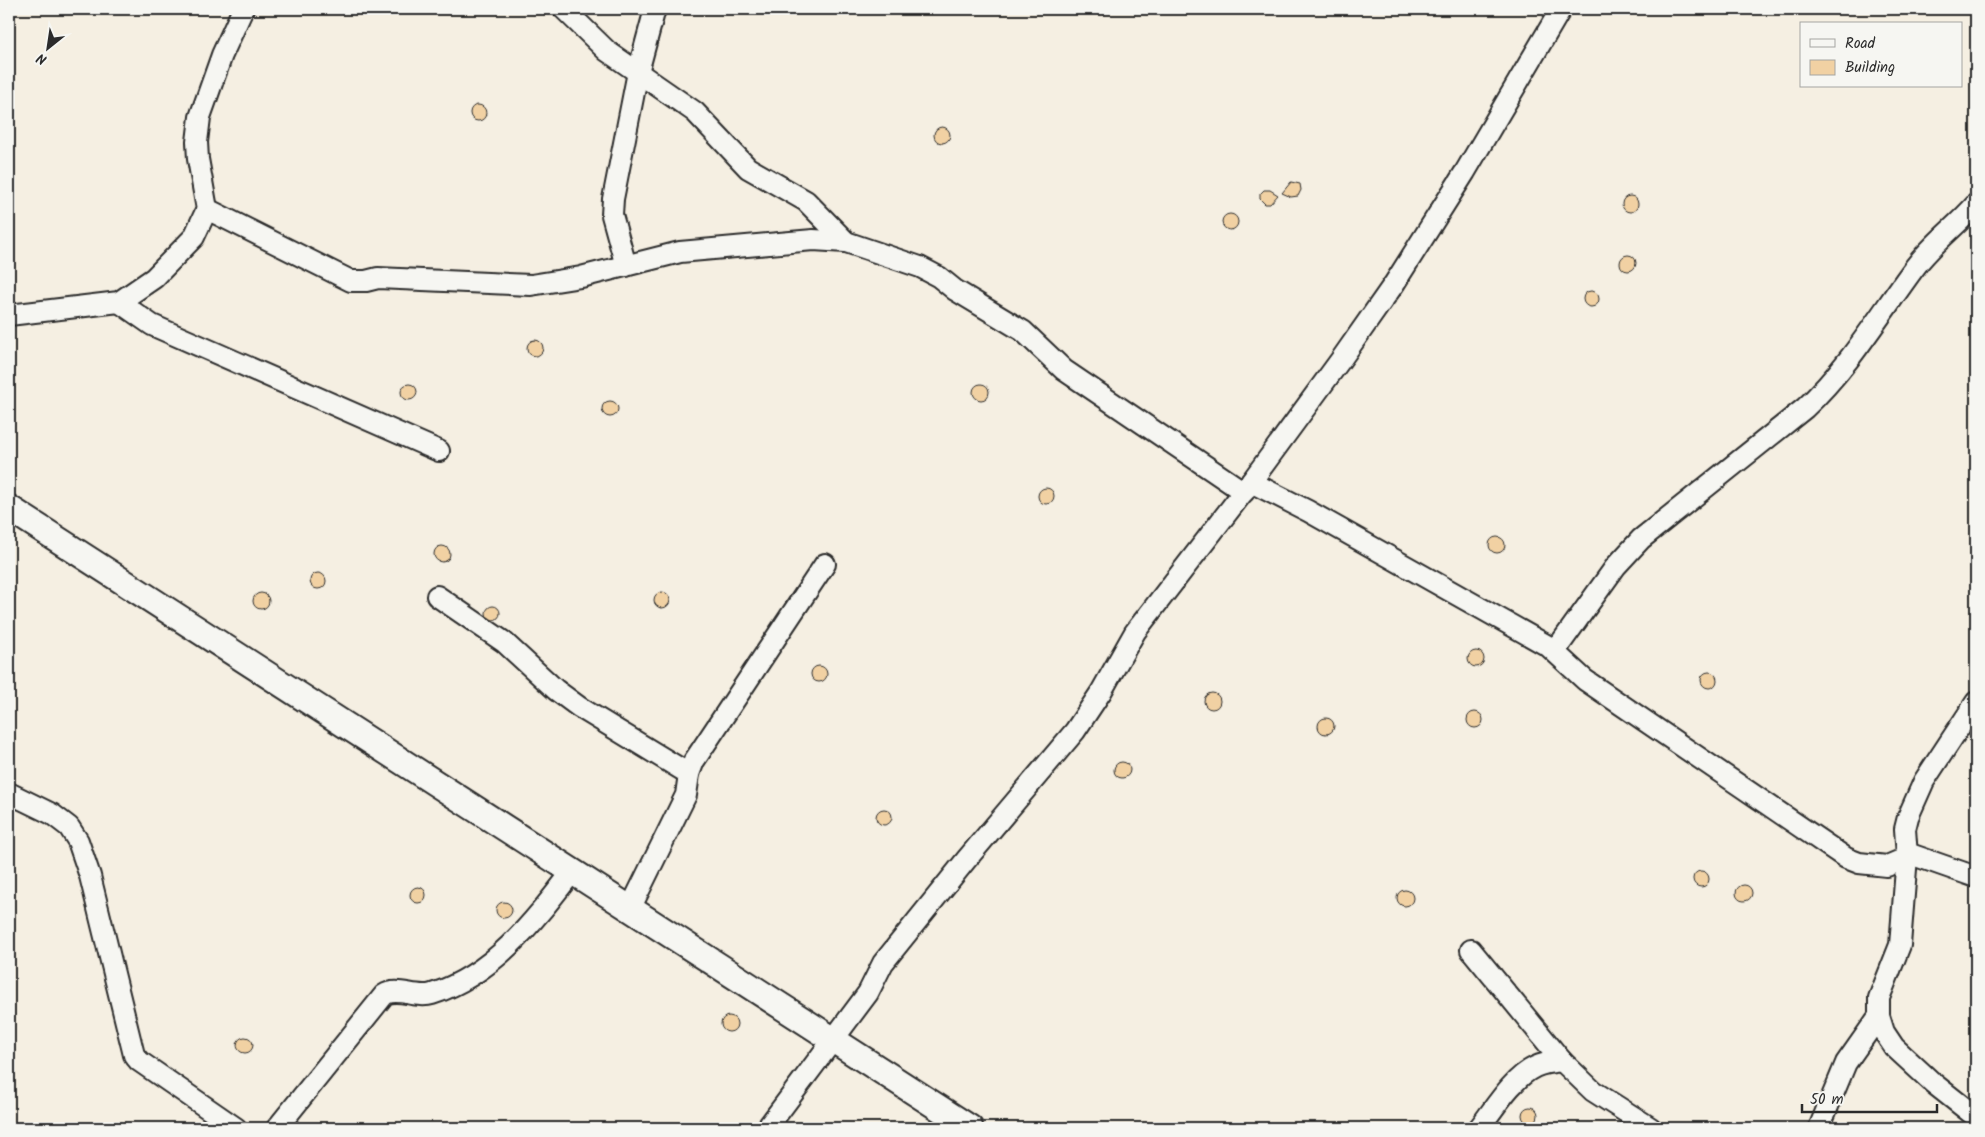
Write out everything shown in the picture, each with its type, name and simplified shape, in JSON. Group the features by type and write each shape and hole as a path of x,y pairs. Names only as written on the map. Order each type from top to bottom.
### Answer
{"street":[{"path":"9,315 119,302 171,262 194,237 206,209 198,150 200,117 222,55 243,9"},
{"path":"564,9 607,51 695,112 748,168 806,202 846,242"},
{"path":"626,266 612,215 612,199 638,72 656,9"},
{"path":"767,1128 868,993 883,963 996,823 1075,731 1135,632 1248,487 1394,284 1465,172 1561,9"},
{"path":"1555,651 1616,566 1641,539 1806,408 1830,385 1915,267 1933,246 1976,204"},
{"path":"206,209 351,281 366,281 378,278 460,284 531,285 581,277 680,252 812,240 846,242 920,267 939,277 955,290 1023,331 1064,370 1248,487 1308,511 1555,651 1585,680 1846,858 1860,864 1887,866 1913,855 1944,868 1976,877"},
{"path":"119,302 152,325 439,451"},
{"path":"9,508 970,1128"},
{"path":"630,909 686,795 689,774 694,761 825,564"},
{"path":"437,596 504,642 556,690 579,707 689,774"},
{"path":"1976,702 1924,781 1914,801 1905,829 1907,856 1900,945 1879,998 1879,1016 1884,1032 1905,1058 1976,1117"},
{"path":"9,793 52,814 69,827 78,840 90,876 134,1056 236,1128"},
{"path":"276,1128 384,995 394,991 424,996 467,978 504,952 527,928 572,872"},
{"path":"1472,950 1562,1061 1593,1091 1652,1128"},
{"path":"1819,1128 1846,1063 1879,1016"},
{"path":"1479,1128 1517,1081 1533,1067 1562,1061"}],"building":[{"path":"478,105 486,113 478,121 470,113"},
{"path":"942,127 950,135 942,143 934,135"},
{"path":"1291,182 1300,184 1301,190 1298,196 1291,197 1282,193"},
{"path":"1264,190 1270,190 1278,195 1270,204 1265,204 1260,199 1260,194"},
{"path":"1630,196 1638,204 1630,212 1622,204"},
{"path":"1230,214 1238,222 1230,230 1222,222"},
{"path":"1628,255 1636,263 1628,271 1620,263"},
{"path":"1591,291 1599,299 1591,307 1583,299"},
{"path":"535,340 543,348 535,356 527,348"},
{"path":"409,384 417,392 409,400 401,392"},
{"path":"981,384 989,392 981,400 973,392"},
{"path":"610,401 618,409 610,417 602,409"},
{"path":"1046,488 1054,496 1046,504 1038,496"},
{"path":"1497,537 1505,545 1497,553 1489,545"},
{"path":"442,546 450,554 442,562 434,554"},
{"path":"318,573 326,581 318,589 310,581"},
{"path":"662,592 670,600 662,608 654,600"},
{"path":"261,593 269,601 261,609 253,601"},
{"path":"490,606 496,606 500,613 496,620 490,620 486,616 486,610"},
{"path":"1476,651 1484,659 1476,667 1468,659"},
{"path":"819,666 827,674 819,682 811,674"},
{"path":"1709,672 1717,680 1709,688 1701,680"},
{"path":"1212,693 1220,701 1212,709 1204,701"},
{"path":"1475,712 1483,720 1475,728 1467,720"},
{"path":"1326,718 1334,726 1326,734 1318,726"},
{"path":"1122,762 1130,770 1122,778 1114,770"},
{"path":"884,809 892,817 884,825 876,817"},
{"path":"1701,871 1709,879 1701,887 1693,879"},
{"path":"1744,885 1752,893 1744,901 1736,893"},
{"path":"418,887 426,895 418,903 410,895"},
{"path":"1405,890 1413,898 1405,906 1397,898"},
{"path":"504,902 512,910 504,918 496,910"},
{"path":"729,1016 737,1024 729,1032 721,1024"},
{"path":"245,1037 253,1045 245,1053 237,1045"},
{"path":"1530,1107 1536,1109 1538,1115 1536,1121 1530,1123 1524,1121 1522,1115 1524,1109"}]}
